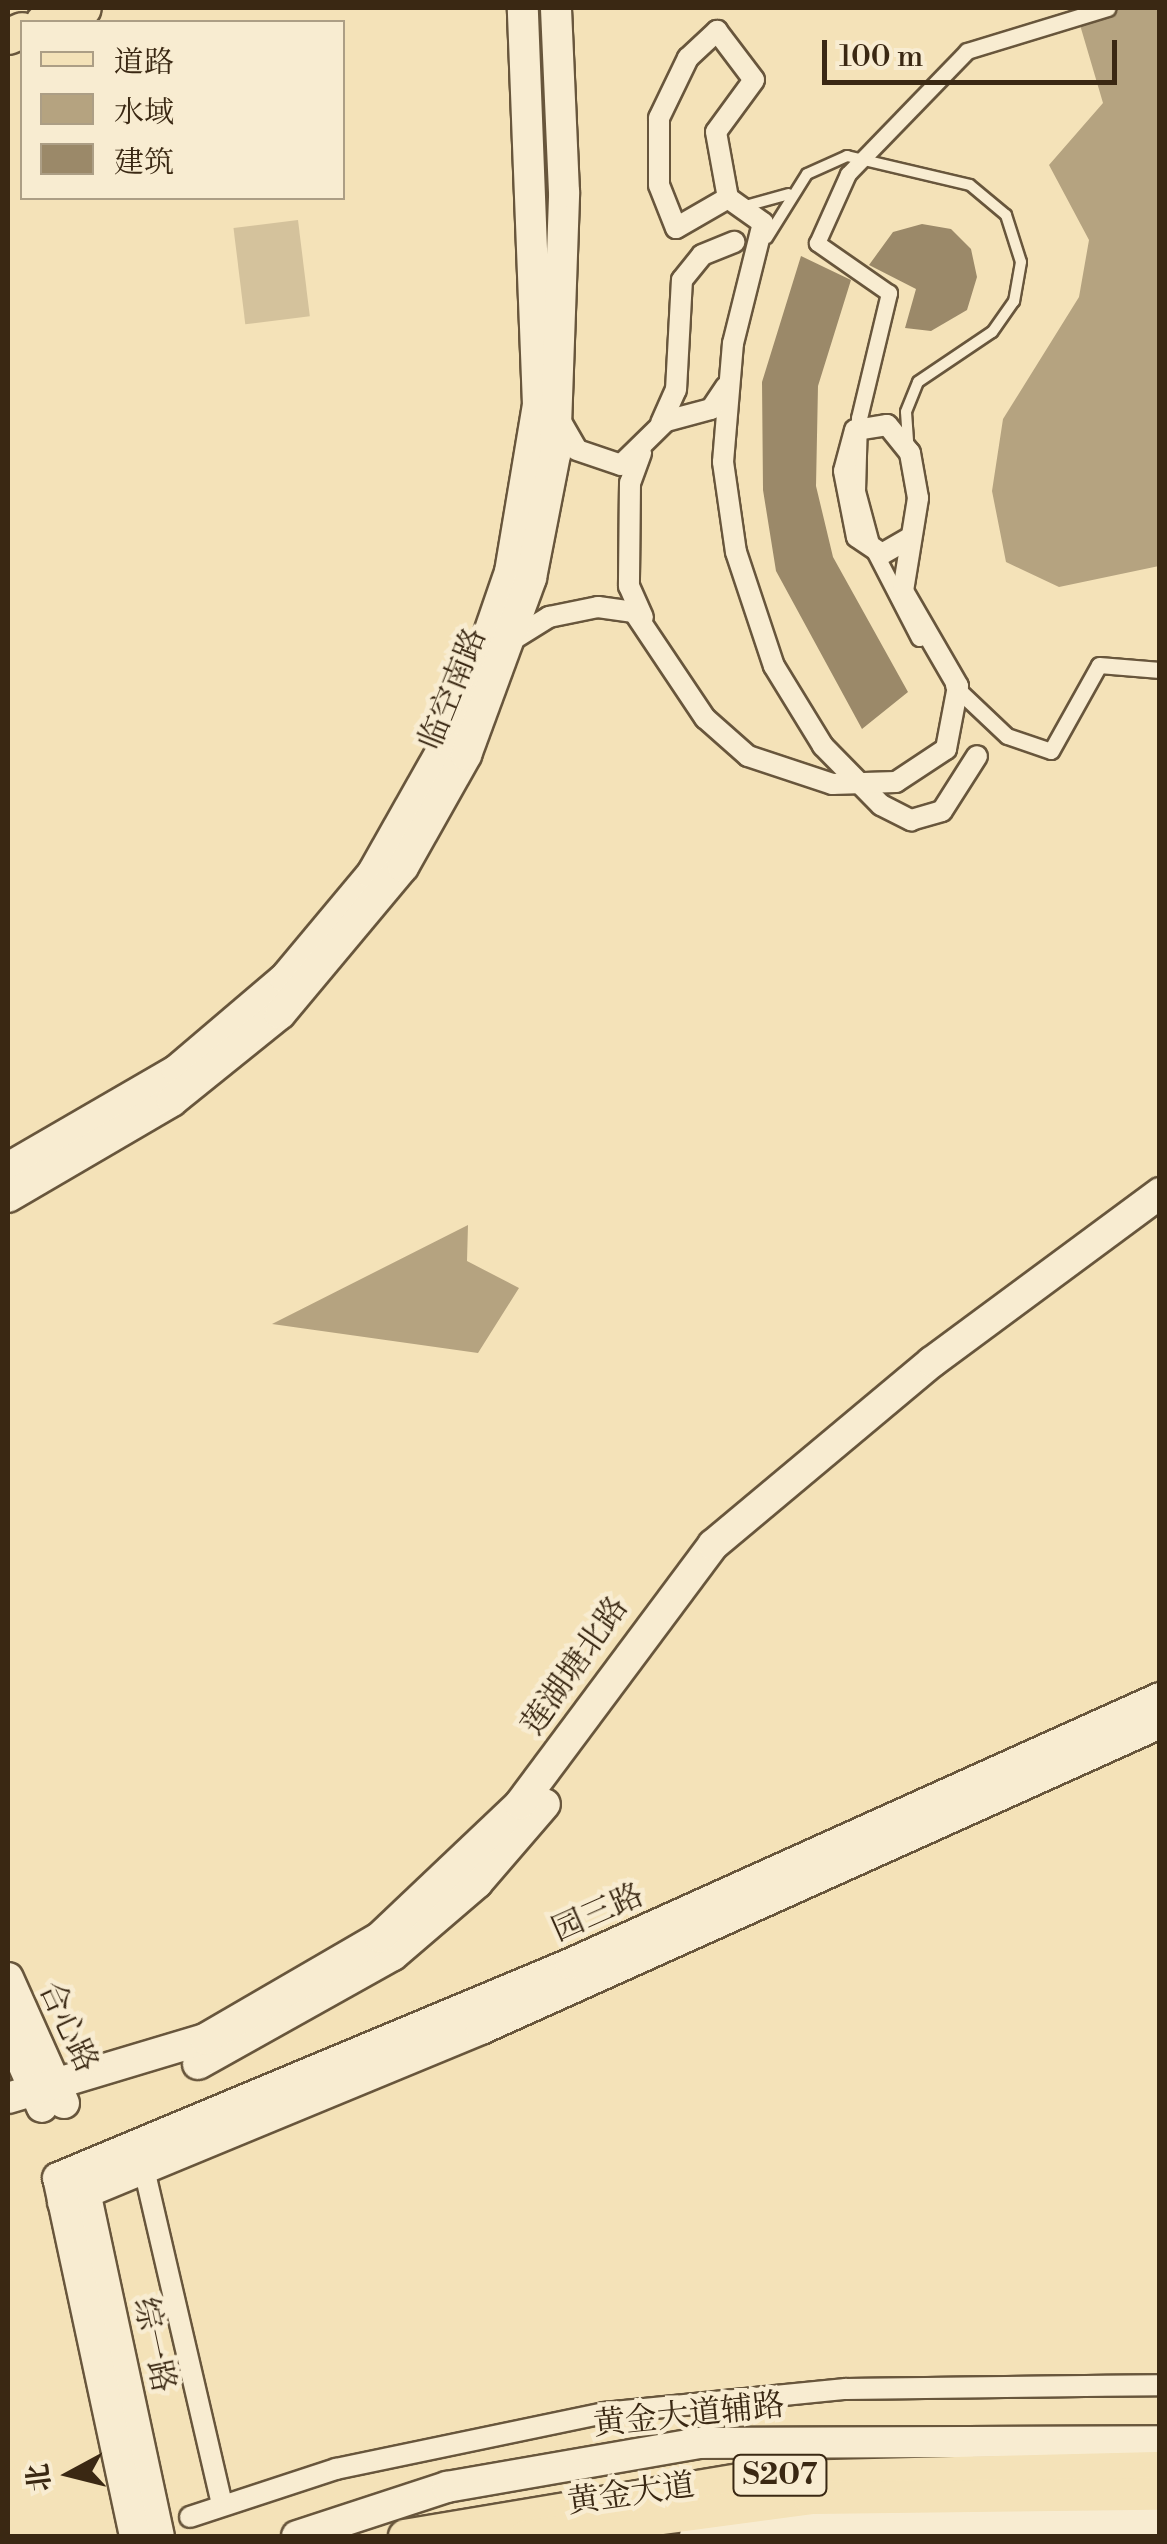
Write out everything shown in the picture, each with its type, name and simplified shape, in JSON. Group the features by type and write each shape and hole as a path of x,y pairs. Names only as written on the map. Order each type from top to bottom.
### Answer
{"highway":[{"path":"50,20 83,8"}],"main road":[{"name":"临空南路","path":"8,1168 177,1070 285,978 372,874 459,720 510,572 538,405 523,8"},
{"name":"临空南路","path":"8,1197 172,1101 323,970 435,815 512,640 546,518 558,414 556,8"},
{"name":"莲湖塘北路","path":"8,2117 42,2099 150,2062 265,2009 427,1900 520,1804 712,1546 932,1362 1160,1194"},
{"name":"莲湖塘北路","path":"42,2099 158,2079 274,2029 438,1918 540,1810 728,1559 875,1432 1160,1217"},
{"name":"园三路","path":"72,2185 1160,1698"},
{"name":"园三路","path":"72,2185 144,2169 481,2029 1160,1723"},
{"name":"合心路","path":"8,1978 42,2099"},
{"name":"合心路","path":"8,2030 42,2099"},
{"name":"综一路","path":"72,2185 145,2527"},
{"name":"黄金大道辅路","path":"297,2536 448,2487 699,2443 1160,2441"},
{"name":"黄金大道","path":"405,2536 750,2478 1160,2468"},
{"name":"黄金大道","path":"527,2536 810,2498 1160,2494"},
{"path":"696,2536 909,2520 1160,2521"}],"street":[{"path":"901,576 857,537 849,511 844,456 868,426 888,292 817,243 862,156 967,51 1057,18 1108,8"},
{"path":"728,198 716,132 754,80 717,31 666,98 656,165 676,228 728,198 749,205 762,223 760,251 727,386 723,462 745,588 786,692 881,804"},
{"path":"735,242 702,255 682,280 676,390 658,430 641,452 630,482 629,586 646,623 732,745 766,766 933,819 977,756"},
{"path":"658,430 711,409 727,386"},
{"path":"558,414 569,442 596,462 622,464 641,452"},
{"path":"868,426 896,430 910,453 918,498 901,576 909,608 959,693 1007,736 1051,751 1099,665 1160,670"},
{"path":"878,553 910,538"},
{"path":"832,784 862,786 935,763 956,732 959,693 878,553"},
{"path":"512,640 535,622 598,607 646,623"},
{"path":"144,2169 222,2505"},
{"path":"190,2517 433,2445 698,2401 846,2388 1160,2385"}],"lane":[{"path":"760,251 793,190 818,165 862,156 981,190 1006,215 1020,249 1018,288 1000,324 935,362 909,402 868,426"},
{"path":"749,205 793,190"},
{"path":"909,402 910,453"}],"shaded area":[{"path":"298,220 310,316 245,324 233,228"}],"water":[{"path":"1075,8 1159,8 1159,566 1059,587 1006,562 992,491 1003,419 1079,297 1089,240 1049,165 1103,103"},
{"path":"468,1225 467,1261 519,1288 478,1353 272,1324"}],"building":[{"path":"922,224 951,229 971,249 977,277 967,310 931,331 905,328 916,289 869,265 893,232"},
{"path":"801,256 851,280 818,386 816,486 833,557 908,692 862,729 776,571 763,490 762,382"}]}
